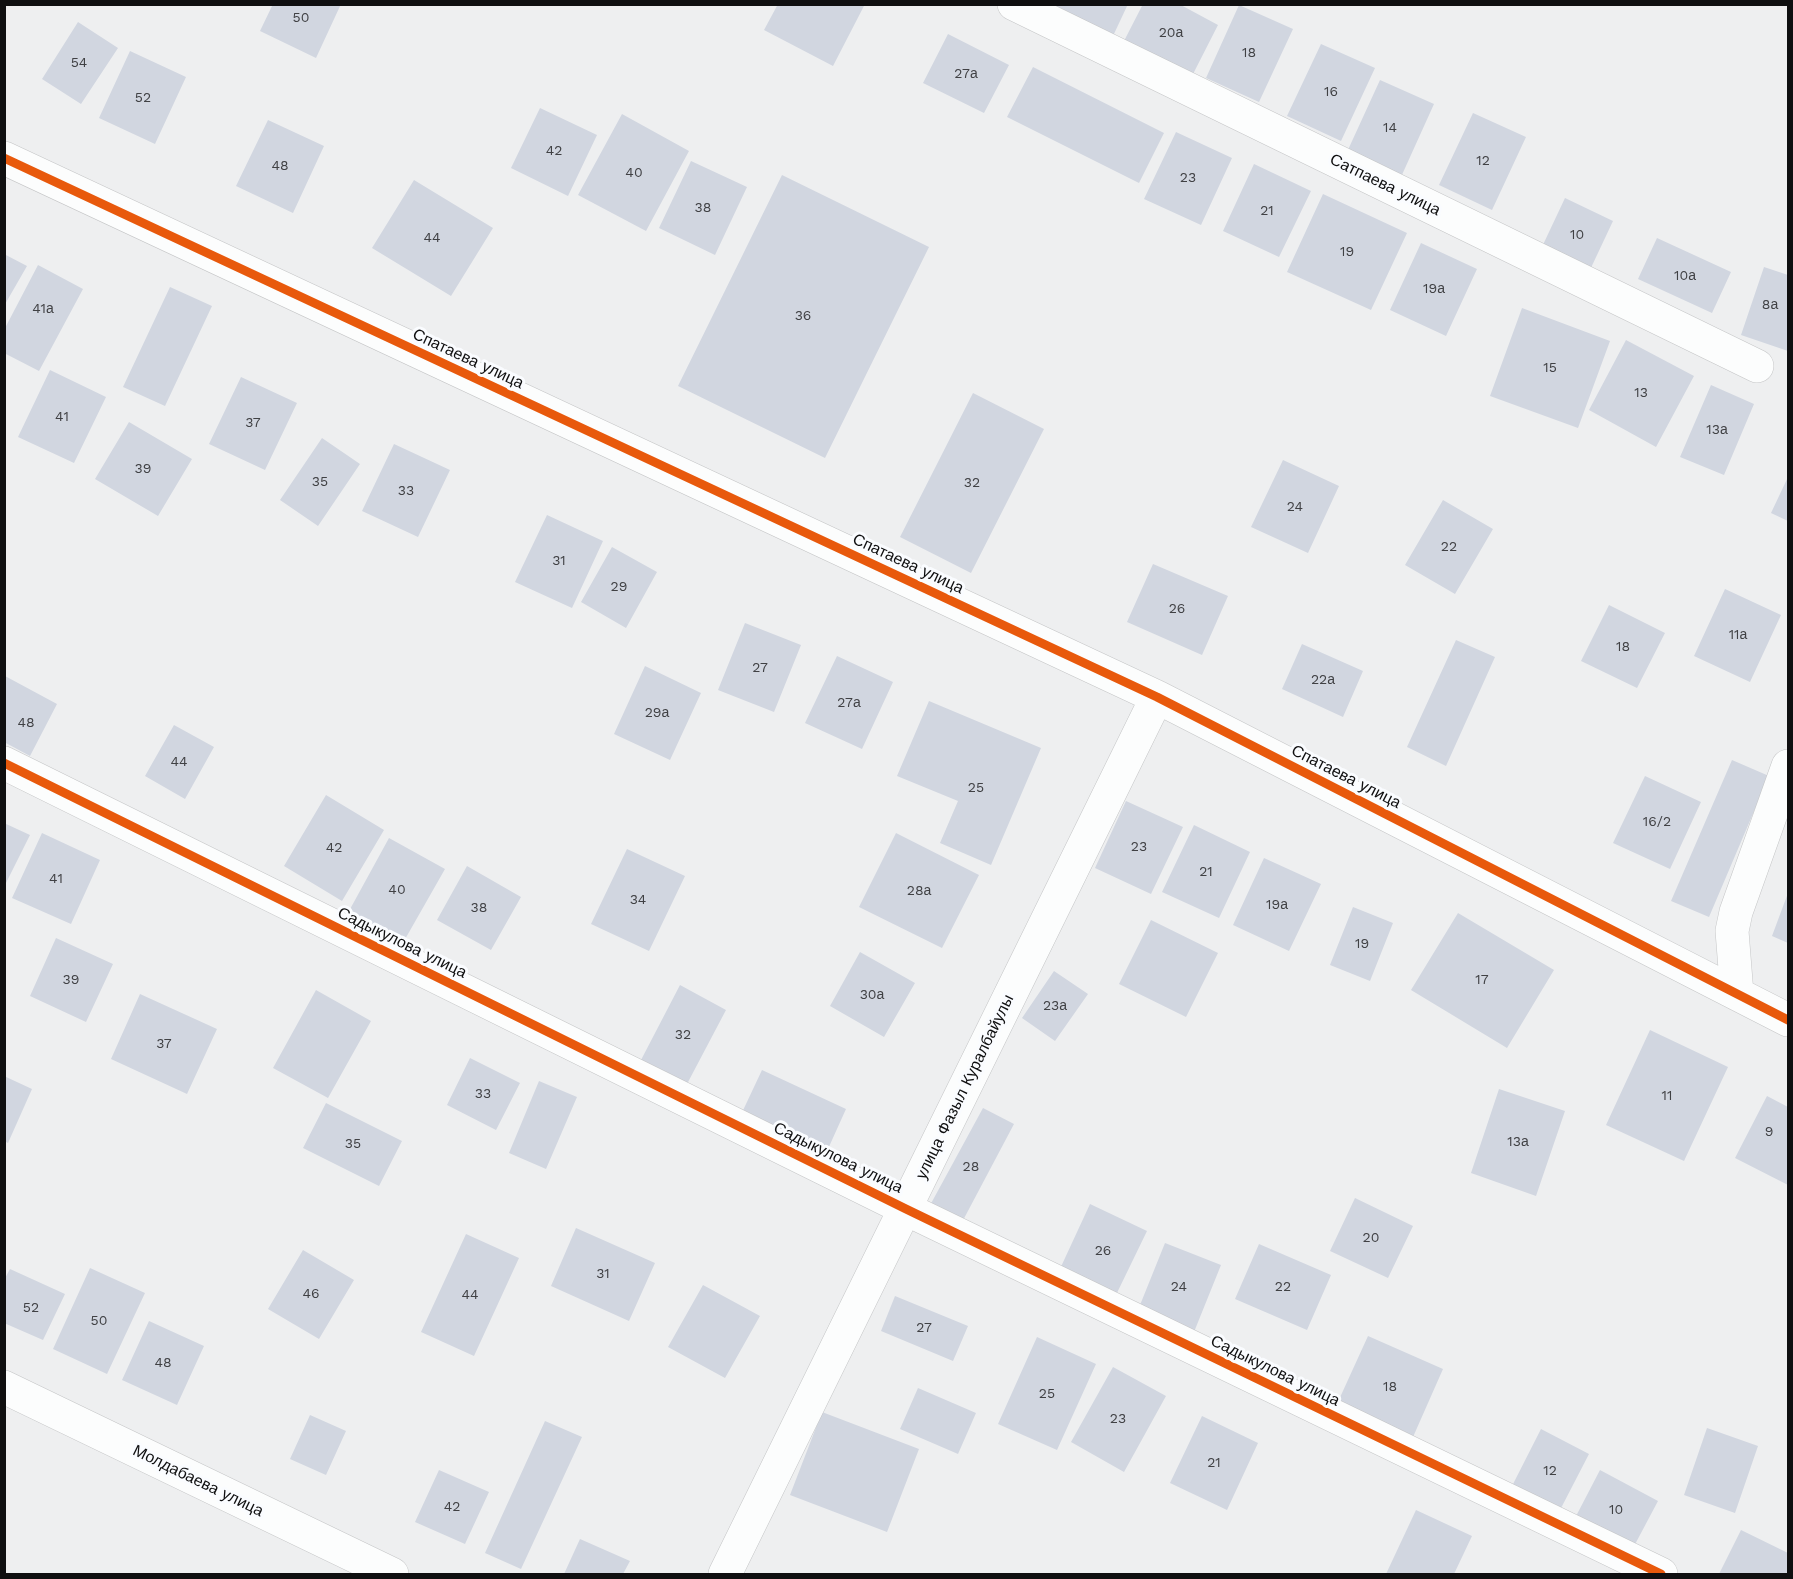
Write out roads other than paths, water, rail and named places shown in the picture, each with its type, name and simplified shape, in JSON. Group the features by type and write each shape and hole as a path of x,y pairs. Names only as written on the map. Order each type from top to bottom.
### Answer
{"street":[{"name":"Сатпаева улица","path":"1014,4 1757,366"},
{"name":"Спатаева улица","path":"4,158 1157,697 1788,1020"},
{"name":"улица Фазыл Куралбайулы","path":"725,1575 1157,697"},
{"name":"Садыкулова улица","path":"4,763 906,1209 1661,1575"},
{"path":"1737,994 1731,931 1788,766"},
{"name":"Молдабаева улица","path":"4,1387 392,1575"}]}
